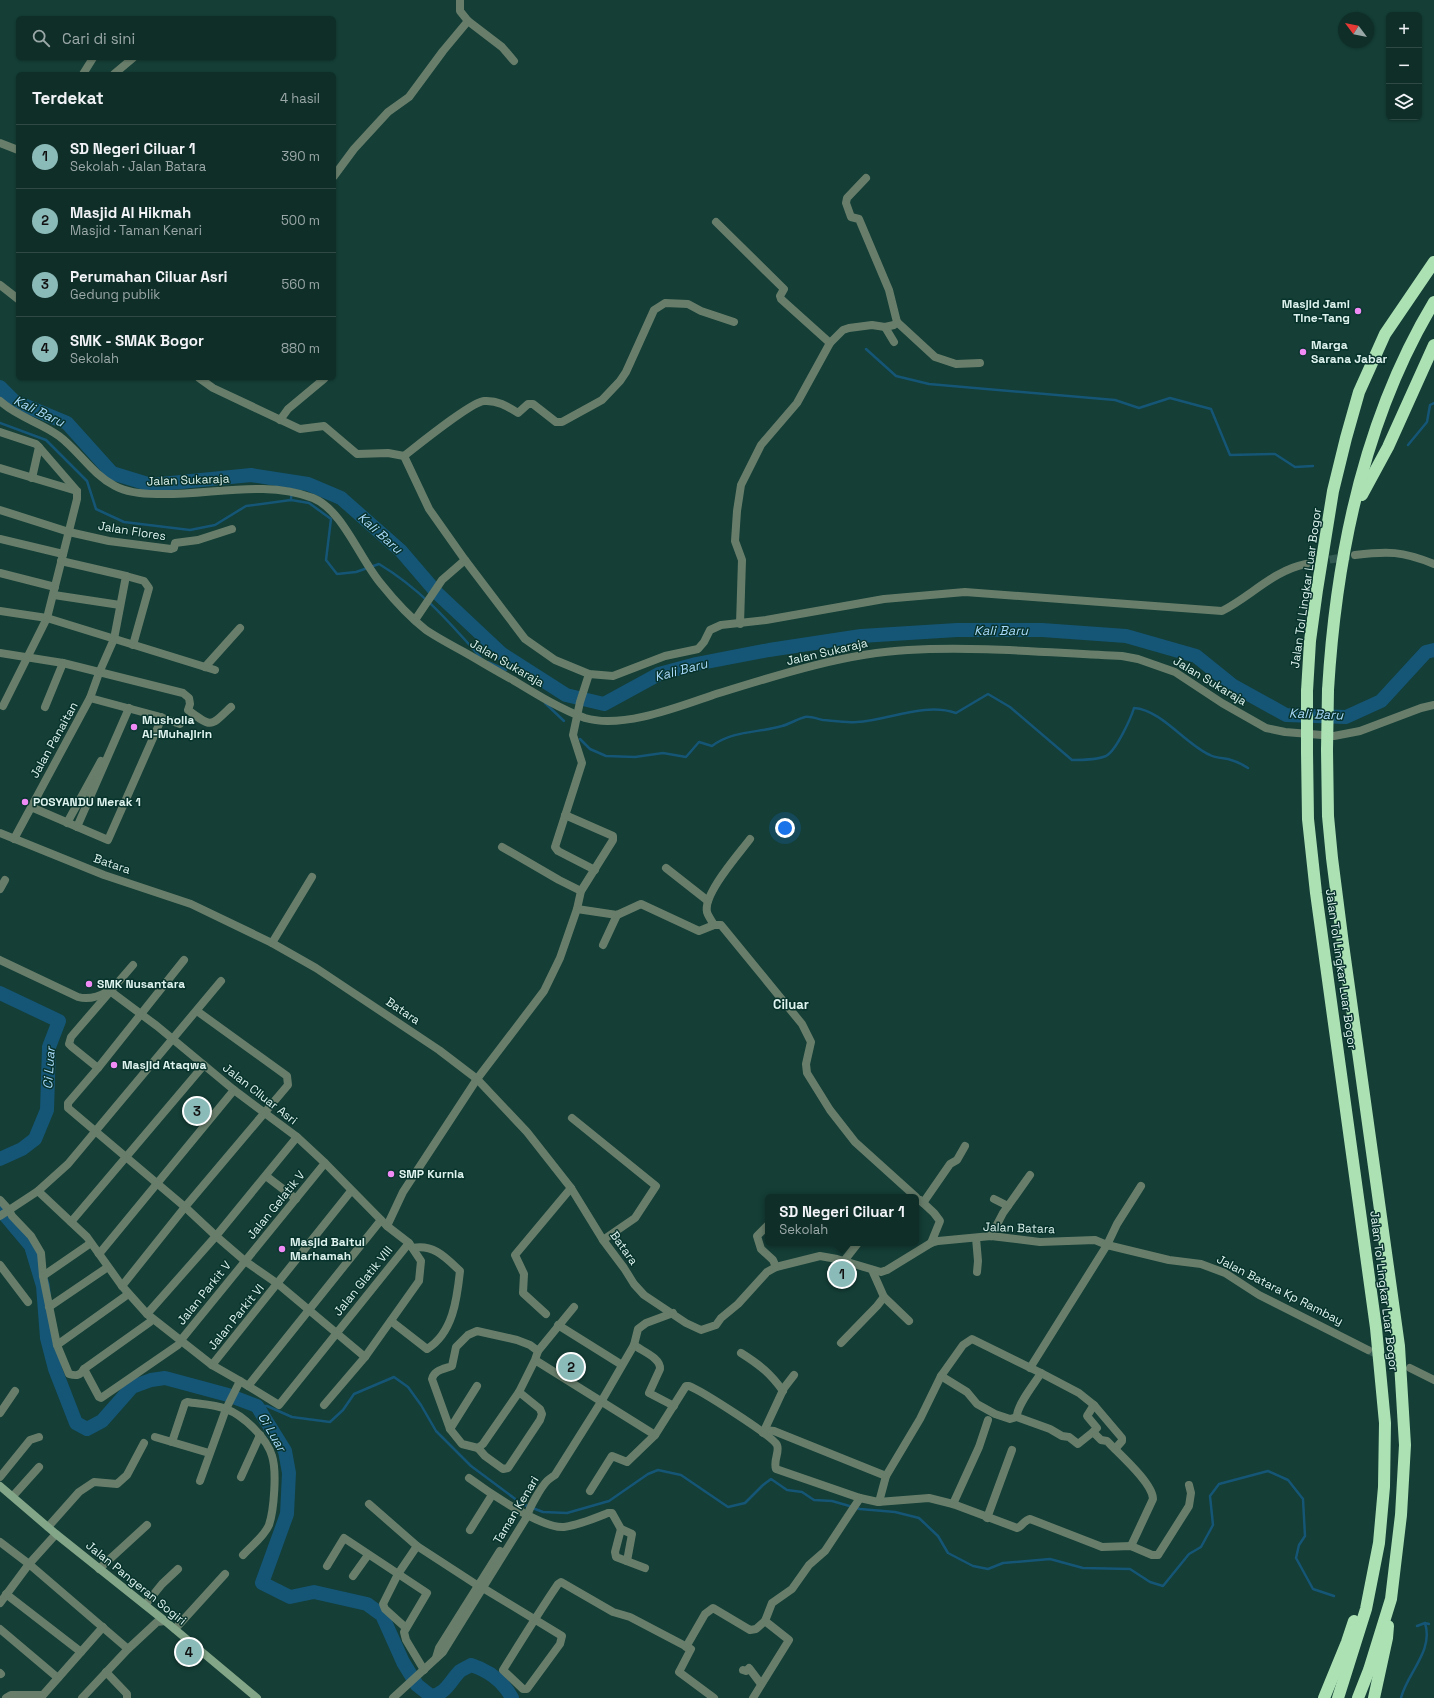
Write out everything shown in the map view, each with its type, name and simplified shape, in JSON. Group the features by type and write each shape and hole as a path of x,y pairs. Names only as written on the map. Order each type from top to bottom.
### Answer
{"highway":[{"name":"Jalan Tol Lingkar Luar Bogor","path":"1338,1698 1366,1609 1380,1542 1384,1487 1385,1423 1377,1342 1316,893 1308,819 1307,691 1310,641 1333,491 1357,398 1385,334 1434,262"},
{"name":"Jalan Tol Lingkar Luar Bogor","path":"1358,1698 1369,1670 1391,1599 1401,1515 1405,1446 1400,1346 1336,893 1328,816 1327,750 1330,648 1337,593 1347,536 1367,454 1393,386 1418,328 1434,302"},
{"path":"1353,510 1388,447 1434,345"},
{"path":"1324,1698 1347,1642 1380,1542"},
{"path":"1374,1698 1387,1638 1391,1599"}],"street":[{"path":"460,0 460,11 468,21 502,47 514,61"},
{"path":"336,173 354,149 383,118 409,97 443,51 468,21"},
{"path":"84,72 92,60"},
{"path":"116,72 131,60"},
{"path":"0,143 16,149"},
{"path":"866,178 847,198 846,203 851,216 859,219 875,254 889,290 897,322 935,357 956,364 980,363"},
{"path":"716,222 784,289 780,296 781,299 830,343"},
{"path":"0,285 16,297"},
{"path":"202,380 213,388 300,429 324,426 357,454 388,453 404,456 456,416 483,400 502,403 518,413 528,404 533,404 556,422 562,422 602,400 620,381 639,346 654,310 664,303 688,304 701,311 734,322"},
{"path":"740,624 742,560 735,541 737,511 742,485 761,445 797,403 830,343 842,330 872,325 885,327 894,325 897,322"},
{"path":"885,327 894,342"},
{"path":"280,420 288,409 322,380"},
{"name":"Jalan Sukaraja","path":"0,401 6,407 23,417 46,427 62,438 97,474 116,487 136,494 174,495 257,489 291,492 314,498 327,506 336,515 374,575 415,620 439,638 485,665 562,708 588,719 610,720 647,716 812,667 871,654 936,649 1049,653 1138,659 1175,672 1222,703 1266,728 1285,732 1334,736 1360,731 1421,708 1434,705"},
{"path":"0,432 36,444 77,491 77,499 47,618 3,706"},
{"path":"32,478 39,447"},
{"path":"404,456 429,509 465,560 525,639 555,660 590,674 613,676 665,656 698,648 704,642 710,630 721,625 740,624 884,599 965,592 1222,611 1238,603 1265,583 1287,570 1306,564"},
{"path":"0,468 77,491"},
{"path":"0,510 69,532"},
{"name":"Jalan Flores","path":"69,532 109,541 171,549 174,548 175,543 198,540 232,529"},
{"path":"0,539 144,581 149,588 133,645"},
{"path":"1355,555 1397,552 1421,558 1434,564"},
{"path":"415,620 444,578 465,560"},
{"path":"0,573 55,591 120,605"},
{"name":"Jalan Panaitan","path":"14,839 90,698 99,673 114,640 126,576"},
{"path":"0,611 47,618 114,640 215,670"},
{"path":"205,667 240,628"},
{"path":"0,653 63,663 182,694 189,698 190,704 188,710 208,723 214,722 231,707"},
{"path":"45,707 63,663"},
{"path":"590,674 580,702 572,735 582,763 555,847 558,851 595,870"},
{"path":"90,698 129,708 180,724"},
{"path":"77,828 129,708"},
{"path":"31,807 77,828 107,840 110,839 161,720 160,717"},
{"path":"67,823 111,743 116,737"},
{"path":"387,1226 403,1192 477,1079 544,991 560,958 577,909 581,891 613,840 613,836 565,815"},
{"name":"Batara","path":"0,832 104,875 191,904 272,943 346,987 439,1050 477,1079 526,1132 571,1188 603,1240 620,1262 634,1284 644,1295 701,1330"},
{"path":"714,925 706,911 708,901 717,882 750,839"},
{"path":"502,847 581,891"},
{"path":"666,868 708,901"},
{"path":"272,943 312,878"},
{"path":"0,888 5,880"},
{"path":"577,909 617,915 641,904 699,931 714,925 721,925 802,1024 811,1042 806,1064 807,1073 842,1127 868,1155 913,1194"},
{"path":"603,945 617,915"},
{"path":"0,960 83,998 98,996 110,991"},
{"path":"184,960 67,1105 68,1108 185,1207 245,1261 278,1284 365,1357"},
{"path":"98,1068 69,1044 71,1037 133,965"},
{"path":"5,1213 38,1191 68,1164 221,981"},
{"name":"Jalan CIluar Asri","path":"110,991 140,1013 234,1090 297,1138 325,1163 387,1226 411,1245"},
{"path":"122,1286 185,1207 288,1085 287,1076 197,1011"},
{"path":"71,1222 204,1065"},
{"path":"100,1254 234,1090"},
{"path":"572,1118 656,1186 635,1218 603,1240"},
{"path":"0,1200 5,1213 12,1216 31,1236 41,1253 43,1276 57,1345 69,1374 78,1375 149,1318 297,1138"},
{"path":"923,1203 950,1164 957,1160 965,1146"},
{"name":"Jalan Gelatik V","path":"245,1261 325,1163"},
{"path":"991,1236 1003,1213 1030,1175"},
{"path":"266,1176 296,1199"},
{"path":"1030,1368 1107,1245 1117,1224 1141,1186"},
{"path":"546,1314 523,1293 524,1274 515,1255 571,1188"},
{"path":"38,1191 87,1237 122,1286 149,1318 179,1343 238,1384 248,1386 381,1220"},
{"name":"Jalan Parkit VI","path":"212,1365 351,1191"},
{"path":"994,1199 1008,1206"},
{"path":"919,1200 934,1213 940,1221 931,1243"},
{"path":"765,1227 757,1236 761,1249 773,1260 776,1267"},
{"name":"Jalan Batara","path":"701,1330 716,1325 721,1318 738,1304 767,1272 776,1267 820,1256 844,1261 881,1272 887,1270 931,1243 941,1241 991,1236 1040,1242 1095,1240 1107,1245"},
{"path":"976,1238 978,1261 977,1272"},
{"path":"43,1276 88,1245"},
{"path":"391,1321 427,1349 437,1342 448,1325 456,1302 460,1271 440,1252 422,1246 411,1245"},
{"path":"324,1405 365,1357 419,1281 421,1261 411,1245"},
{"name":"Jalan Glatik VIII","path":"248,1386 279,1405 411,1245"},
{"name":"Jalan Batara Kp Rambay","path":"1107,1245 1169,1260 1201,1264 1225,1272 1259,1295 1368,1350"},
{"path":"844,1261 856,1246"},
{"name":"Jalan Parkit V","path":"84,1369 99,1397 101,1398 179,1343 245,1261"},
{"path":"0,1265 28,1302"},
{"path":"49,1307 105,1269"},
{"path":"872,1270 884,1297 909,1321"},
{"path":"57,1345 127,1295"},
{"path":"841,1342 884,1297"},
{"path":"478,1448 483,1444 519,1392 538,1352 558,1325 574,1307"},
{"path":"600,1401 634,1346 636,1331 642,1324 673,1313"},
{"path":"558,1325 622,1365"},
{"path":"519,1392 540,1409 542,1414 540,1420 508,1468 503,1469 485,1456 478,1448 462,1444 450,1429 432,1378 437,1371 452,1366 456,1347 468,1335 477,1331 517,1340 530,1345 538,1352"},
{"path":"879,1502 886,1476 920,1419 941,1376 963,1345 972,1339 1070,1388 1094,1405 1122,1438 1122,1441 1115,1449"},
{"path":"634,1346 655,1359 661,1368 649,1392 674,1406"},
{"path":"742,1353 763,1367 783,1391"},
{"path":"535,1360 655,1435"},
{"path":"1410,1368 1434,1380"},
{"path":"1017,1417 1021,1404 1041,1373"},
{"path":"764,1431 783,1391 794,1375"},
{"path":"941,1376 967,1392 977,1404 995,1414 1010,1419 1017,1417 1050,1429 1062,1436 1069,1437 1078,1444 1097,1428 1087,1416 1094,1405"},
{"path":"200,1481 209,1453 238,1384"},
{"path":"450,1429 477,1386"},
{"path":"590,1491 612,1456 627,1462 655,1435 686,1386 764,1431 776,1442 778,1446 778,1451 774,1460 776,1469 859,1500 879,1502 929,1498 953,1504 1017,1528 1030,1519 1102,1547 1130,1546 1157,1556 1160,1554 1189,1506 1190,1485"},
{"path":"0,1412 15,1391"},
{"name":"Taman Kenari","path":"393,1698 443,1652 480,1587 547,1481 549,1474 600,1401"},
{"path":"172,1442 185,1402 227,1408 242,1418 267,1444 272,1456 274,1481 273,1505 268,1526 260,1538 243,1555"},
{"path":"953,1504 979,1447 988,1420"},
{"path":"764,1431 774,1431 886,1476"},
{"path":"1093,1432 1102,1440 1107,1441 1133,1467 1153,1494 1153,1499 1130,1546"},
{"path":"242,1477 260,1435"},
{"path":"0,1477 30,1440 39,1437"},
{"path":"155,1437 209,1453"},
{"path":"48,1527 79,1492 94,1482 117,1484 127,1475 144,1443"},
{"path":"987,1518 1012,1450"},
{"path":"13,1496 39,1467"},
{"path":"469,1478 492,1495 551,1526 563,1527 580,1524 608,1513 612,1513 621,1529 632,1534 627,1561"},
{"name":"Jalan Pangeran Sogiri","path":"0,1486 56,1534 175,1629 257,1698"},
{"path":"470,1530 492,1495"},
{"path":"686,1647 705,1614 713,1608 750,1630 756,1629 765,1621 772,1604 792,1589 809,1565 826,1551 859,1500"},
{"path":"368,1504 417,1546 480,1587 534,1620 562,1636 560,1644 525,1690 503,1670 534,1620 558,1584 561,1582 612,1612 630,1617 691,1650 679,1672 714,1698"},
{"path":"99,1569 147,1525"},
{"path":"621,1529 615,1552 616,1557 644,1568"},
{"path":"0,1603 29,1564 56,1534"},
{"path":"327,1566 344,1538 427,1593 404,1632 406,1640 421,1672"},
{"path":"0,1542 29,1564 128,1649"},
{"path":"406,1628 385,1609 383,1604 398,1574 417,1546"},
{"path":"353,1576 368,1555"},
{"path":"145,1605 162,1584 178,1568"},
{"path":"175,1629 225,1574"},
{"path":"6,1594 81,1652"},
{"path":"82,1698 128,1649 157,1622 165,1621"},
{"path":"753,1698 789,1640 765,1621"},
{"path":"6,1698 11,1695 42,1695 103,1627"},
{"path":"0,1629 58,1678"},
{"path":"743,1670 746,1671 749,1668 762,1684"},
{"path":"106,1672 127,1694 127,1698"}],"waterway":[{"path":"866,349 896,376 929,384 1115,400 1139,408 1170,398 1211,409 1230,455 1275,454 1295,467 1313,466"},
{"name":"Kali Baru","path":"0,387 14,401 67,423 112,473 151,485 251,475 308,484 341,498 401,551 437,593 502,654 566,695 604,704 659,674 696,664 769,650 861,636 957,630 1042,630 1126,636 1196,656 1232,685 1286,715 1346,717 1381,701 1426,652 1434,650"},
{"path":"1408,445 1427,422 1430,405 1434,403"},
{"path":"0,423 46,440 87,481 96,509 124,522 190,530 215,525 246,506 291,500 309,503 331,519 326,560 337,574 356,572 379,564 408,584 434,607 482,659"},
{"path":"291,500 292,481"},
{"path":"488,662 506,670"},
{"path":"580,739 590,749 606,756 635,757 663,753 686,757 699,742 712,746 737,734 782,726 805,717 840,722 853,722 869,721 919,710 932,709 956,713 988,694 1010,707 1072,760 1098,758 1106,756 1110,753 1123,734 1134,708 1144,710 1164,721 1201,750 1210,755 1228,759 1248,768"},
{"path":"545,703 564,721"},
{"name":"Ci Luar","path":"0,993 59,1021 49,1047 47,1110 35,1139 22,1149 0,1159"},
{"name":"Ci Luar","path":"0,1209 31,1246 43,1286 47,1338 55,1369 76,1423 87,1429 102,1421 132,1387 151,1380 165,1378 228,1395 257,1406 285,1451 289,1473 287,1514 262,1583 290,1597 314,1592 367,1604 382,1615 403,1662 417,1685 431,1696 444,1690 460,1671 471,1665 484,1670 495,1677 512,1698"},
{"path":"257,1406 267,1406 292,1417 330,1422 343,1410 354,1394 394,1377 408,1387 421,1405 436,1431 471,1466 522,1504 543,1512 567,1513 609,1501 648,1474 658,1470 681,1475 728,1507 745,1503 771,1479 787,1490 802,1492 814,1500 832,1501 860,1509 895,1512 919,1518 938,1536 948,1553 973,1566 988,1569 1003,1563 1050,1559 1083,1568 1130,1569 1150,1582 1163,1586 1189,1554 1201,1547 1213,1525 1210,1496 1219,1484 1268,1471 1288,1480 1303,1499 1305,1536 1299,1545 1296,1558 1313,1589 1334,1596"},
{"path":"1417,1626 1425,1623 1429,1624"},
{"path":"1401,1698 1404,1689 1419,1662 1426,1643 1427,1633 1425,1623"}],"tunnel":[{"path":"1306,564 1355,555"},
{"path":"1368,1350 1404,1366"}],"place":[{"name":"Masjid Jami Tine-Tang","path":"1358,311"},
{"name":"Marga Sarana Jabar","path":"1303,352"},
{"name":"Musholla Al-Muhajirin","path":"134,727"},
{"name":"POSYANDU Merak 1","path":"25,802"},
{"name":"SMK Nusantara","path":"89,984"},
{"name":"Masjid Ataqwa","path":"114,1065"},
{"name":"Perumahan Ciluar Asri","path":"197,1111"},
{"name":"SMP Kurnia","path":"391,1174"},
{"name":"Masjid Baitul Marhamah","path":"282,1249"},
{"name":"SD Negeri Ciluar 1","path":"842,1274"},
{"name":"Masjid Al Hikmah","path":"571,1367"},
{"name":"SMK - SMAK Bogor","path":"189,1652"}],"district":[{"name":"Ciluar","path":"791,1004"}]}
